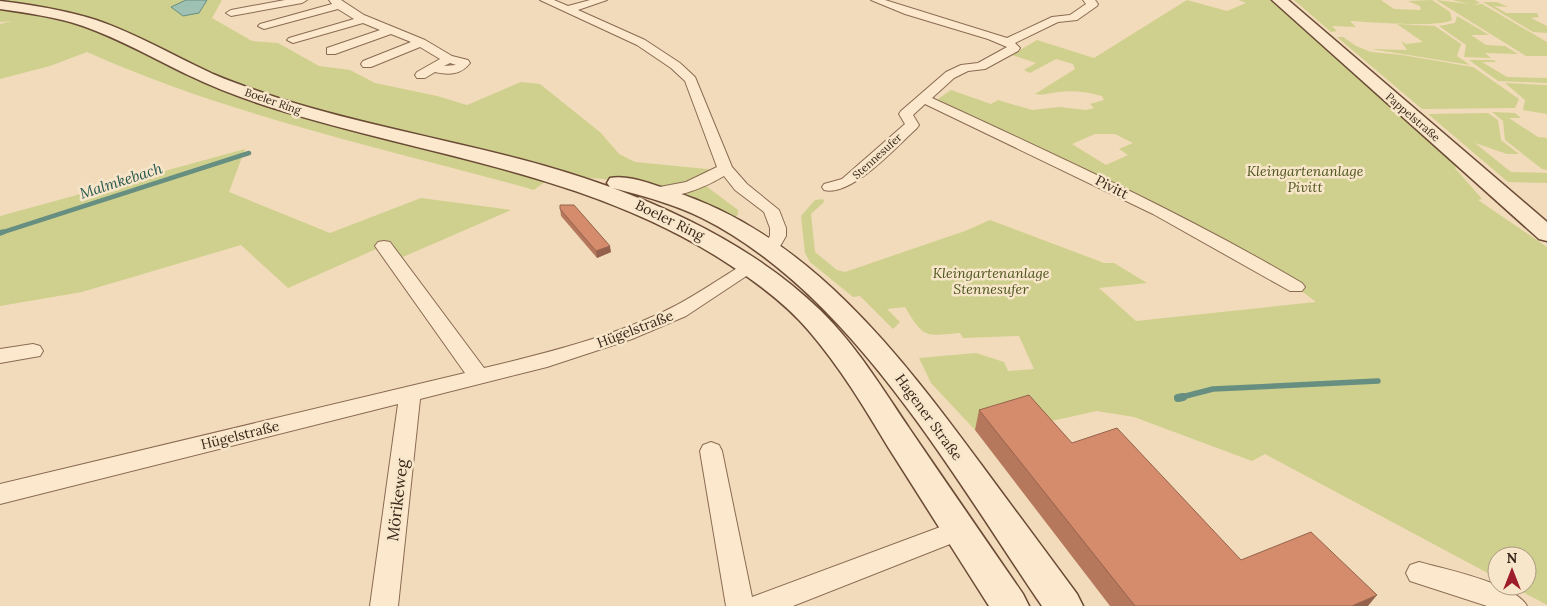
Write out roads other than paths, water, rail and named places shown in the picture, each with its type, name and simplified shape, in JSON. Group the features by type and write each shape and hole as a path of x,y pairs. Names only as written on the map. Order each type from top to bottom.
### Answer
{"main road":[{"name":"Pappelstraße","path":"1279,0 1547,234"},
{"name":"Boeler Ring","path":"0,5 50,13 94,25 209,78 276,103 342,123 554,175 638,205 760,259"},
{"name":"Boeler Ring","path":"554,175 603,179 654,192 726,222 760,259"},
{"path":"760,259 795,301 819,324 842,353 1010,606"},
{"name":"Hagener Straße","path":"760,259 833,302 881,352 931,418 1064,606"}],"street":[{"path":"230,13 302,0"},
{"path":"545,0 615,28 642,43 681,70 691,80 725,168 741,187 771,210 778,228 778,236 760,259"},
{"path":"568,9 602,0"},
{"path":"876,0 1008,42 1056,19 1073,18 1093,4 1088,0"},
{"path":"264,26 337,2 364,19 437,50 448,59 462,61 464,64 455,70 436,68 421,75"},
{"path":"293,40 364,19"},
{"path":"331,51 389,31"},
{"name":"Stennesufer","path":"830,187 847,182 912,125 906,114 922,98 950,76 965,68 981,66 1014,48 1008,42"},
{"path":"367,64 419,43"},
{"name":"Pivitt","path":"922,98 1149,206 1258,263 1296,287"},
{"name":"Boeler Ring","path":"654,192 693,187 708,180 725,168"},
{"path":"384,246 479,377"},
{"name":"Hügelstraße","path":"0,494 540,362 625,334 679,312 760,259"},
{"path":"0,356 33,351"},
{"name":"Mörikeweg","path":"384,606 410,394"},
{"path":"711,451 740,606"},
{"path":"761,606 959,530"},
{"path":"1419,573 1492,595 1513,606"}],"waterway":[{"name":"Malmkebach","path":"3,232 0,233 249,153"},
{"path":"1183,397 1178,398 1213,389 1378,381"}],"park label":[{"name":"Kleingartenanlage Pivitt","path":"1305,180"},
{"name":"Kleingartenanlage Stennesufer","path":"991,282"}]}
